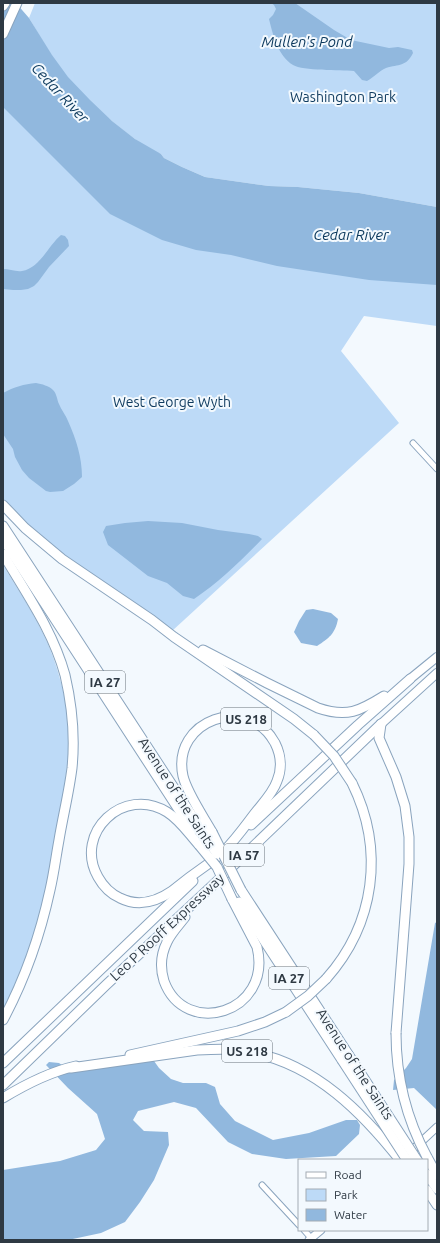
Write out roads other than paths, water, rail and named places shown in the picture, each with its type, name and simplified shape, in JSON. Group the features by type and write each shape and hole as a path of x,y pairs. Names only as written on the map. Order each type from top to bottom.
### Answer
{"highway":[{"path":"3,34 17,3"},
{"path":"3,505 25,528 58,555 294,719 314,735 334,756 358,795 367,825 371,858 370,881 366,907 357,932 343,958 326,979 308,996 286,1012 255,1026 220,1035 183,1048"},
{"name":"Avenue of the Saints","path":"3,526 204,839 236,895"},
{"name":"Avenue of the Saints","path":"3,539 204,839 217,867 345,1057 416,1159"},
{"path":"3,554 43,622 54,644 65,677 71,715 73,742 72,767 44,915 29,963 3,1020"},
{"path":"152,620 224,662 327,711 346,713 364,708 410,678"},
{"name":"Leo P Rooff Expressway","path":"3,1063 224,851 410,678"},
{"name":"US 218","path":"204,839 185,784 182,771 183,752 194,732 206,723 225,716 250,720 262,727 272,739 279,752 280,775 276,786 224,851"},
{"path":"381,724 379,738 401,792 405,806 409,837 409,864 396,1033 398,1072 405,1104 416,1134 437,1175"},
{"name":"Leo P Rooff Expressway","path":"3,1085 381,724"},
{"path":"204,839 167,812 149,805 134,804 119,809 103,821 92,843 94,870 105,887 116,896 128,901 148,902 163,897 172,891 224,851"},
{"path":"213,885 170,936 166,942 162,955 162,972 165,984 175,998 189,1008 199,1012 210,1013 226,1010 237,1005 245,998 255,984 259,967 257,947 236,895"},
{"name":"US 218","path":"3,1098 46,1075 71,1068 183,1048 197,1050 226,1049 254,1052 278,1059 307,1072 329,1088 359,1114 399,1159"},
{"name":"Avenue of the Saints","path":"345,1057 406,1159"},
{"path":"428,1176 437,1189"},
{"path":"428,1192 437,1205"},
{"path":"428,1199 437,1212"}],"main road":[{"name":"Leo P Rooff Expressway","path":"410,678 437,657"},
{"name":"Leo P Rooff Expressway","path":"381,724 437,673"},
{"path":"401,1159 437,1127"},
{"path":"310,1239 320,1231"}],"street":[{"path":"413,443 437,469"},
{"path":"262,1185 298,1224"}],"water":[{"name":"Cedar River","path":"3,3 16,3 29,18 52,55 68,77 112,121 135,139 161,154 164,158 182,167 205,177 269,186 298,187 359,193 437,207 437,285 369,280 277,266 231,255 196,250 162,240 110,214 3,107"},
{"name":"Mullen's Pond","path":"271,3 295,3 351,40 389,48 398,47 412,50 413,53 405,63 386,68 367,81 362,80 354,71 298,67 293,65 283,56 277,45 269,19 276,9"},
{"path":"61,235 65,236 68,240 69,246 49,267 34,286 21,290 3,289 3,269 22,271 34,266"},
{"path":"36,383 47,386 56,395 71,428 78,448 82,477 63,491 46,491 29,478 22,470 15,457 13,449 3,434 3,393 19,386"},
{"path":"148,521 182,523 249,534 258,536 262,539 230,571 194,599 183,596 167,583 148,576 108,545 103,532 106,526"},
{"path":"313,609 331,613 338,619 331,635 317,646 301,643 294,632 306,610"},
{"path":"437,922 437,1110 414,1088 393,1090 394,1080 406,1068 412,1059 435,923"},
{"path":"144,1061 154,1061 171,1079 183,1083 206,1083 215,1087 220,1104 235,1121 273,1140 309,1133 346,1120 357,1120 360,1125 359,1134 336,1156 286,1159 252,1154 228,1142 196,1108 174,1102 138,1111 133,1120 144,1131 168,1132 169,1145 154,1180 125,1222 101,1233 68,1240 3,1240 3,1170 60,1161 96,1150 105,1139 97,1114 68,1088 46,1065 49,1062 59,1063 72,1072"}],"park label":[{"name":"Washington Park","path":"343,97"},
{"name":"West George Wyth","path":"172,402"}]}
